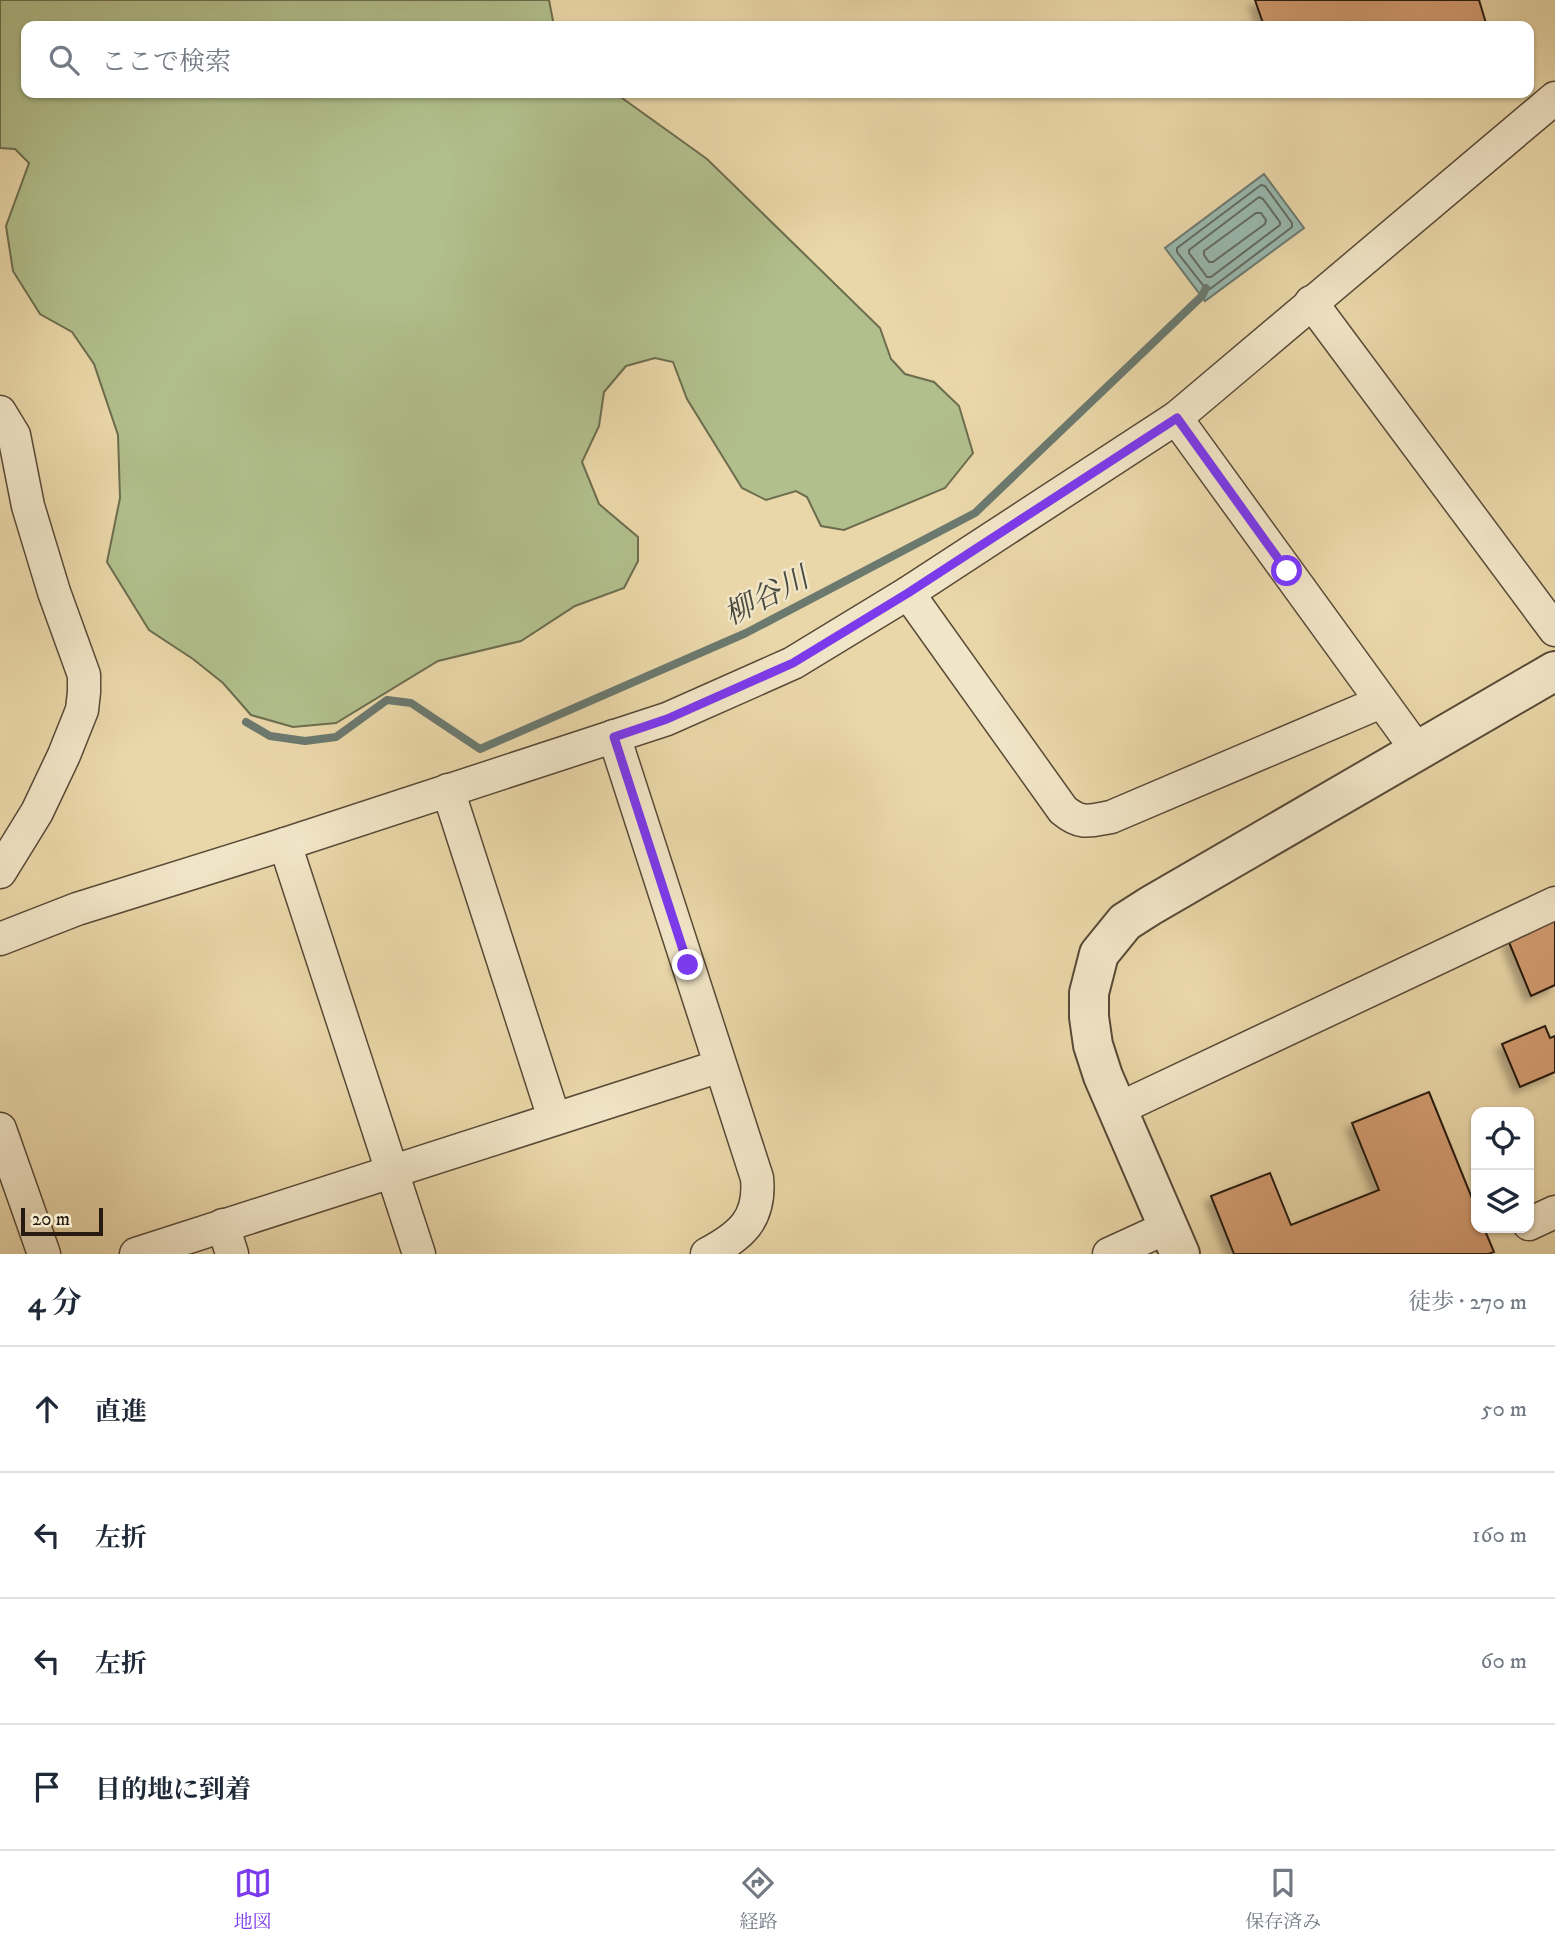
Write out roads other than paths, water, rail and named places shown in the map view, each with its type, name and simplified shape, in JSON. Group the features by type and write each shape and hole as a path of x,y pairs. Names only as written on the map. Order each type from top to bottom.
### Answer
{"street":[{"path":"1,936 77,909 667,719 793,663 908,593 1177,418 1311,302 1552,106"},
{"path":"1311,302 1555,630"},
{"path":"0,412 14,435 28,506 83,676 84,692 82,710 64,755 37,812 0,872"},
{"path":"1177,418 1417,750"},
{"path":"908,593 1063,810 1074,820 1090,821 1111,817 1381,702"},
{"path":"1109,1254 1174,1241 1103,1076 1093,1045 1089,993 1099,954 1111,937 1125,922 1150,906 1555,671"},
{"path":"614,737 757,1178 755,1212 748,1224 735,1237 707,1254"},
{"path":"448,790 554,1118"},
{"path":"285,844 419,1254"},
{"path":"1118,1109 1555,903"},
{"path":"136,1254 228,1240 391,1172 720,1066"},
{"path":"1,1137 44,1254"},
{"path":"1534,1222 1555,1212"}],"water":[{"path":"1264,174 1304,228 1205,301 1165,248"}],"waterway":[{"name":"柳谷川","path":"246,722 270,736 305,741 336,737 387,700 411,703 480,749 746,633 975,513 1202,296 1206,288"}]}
